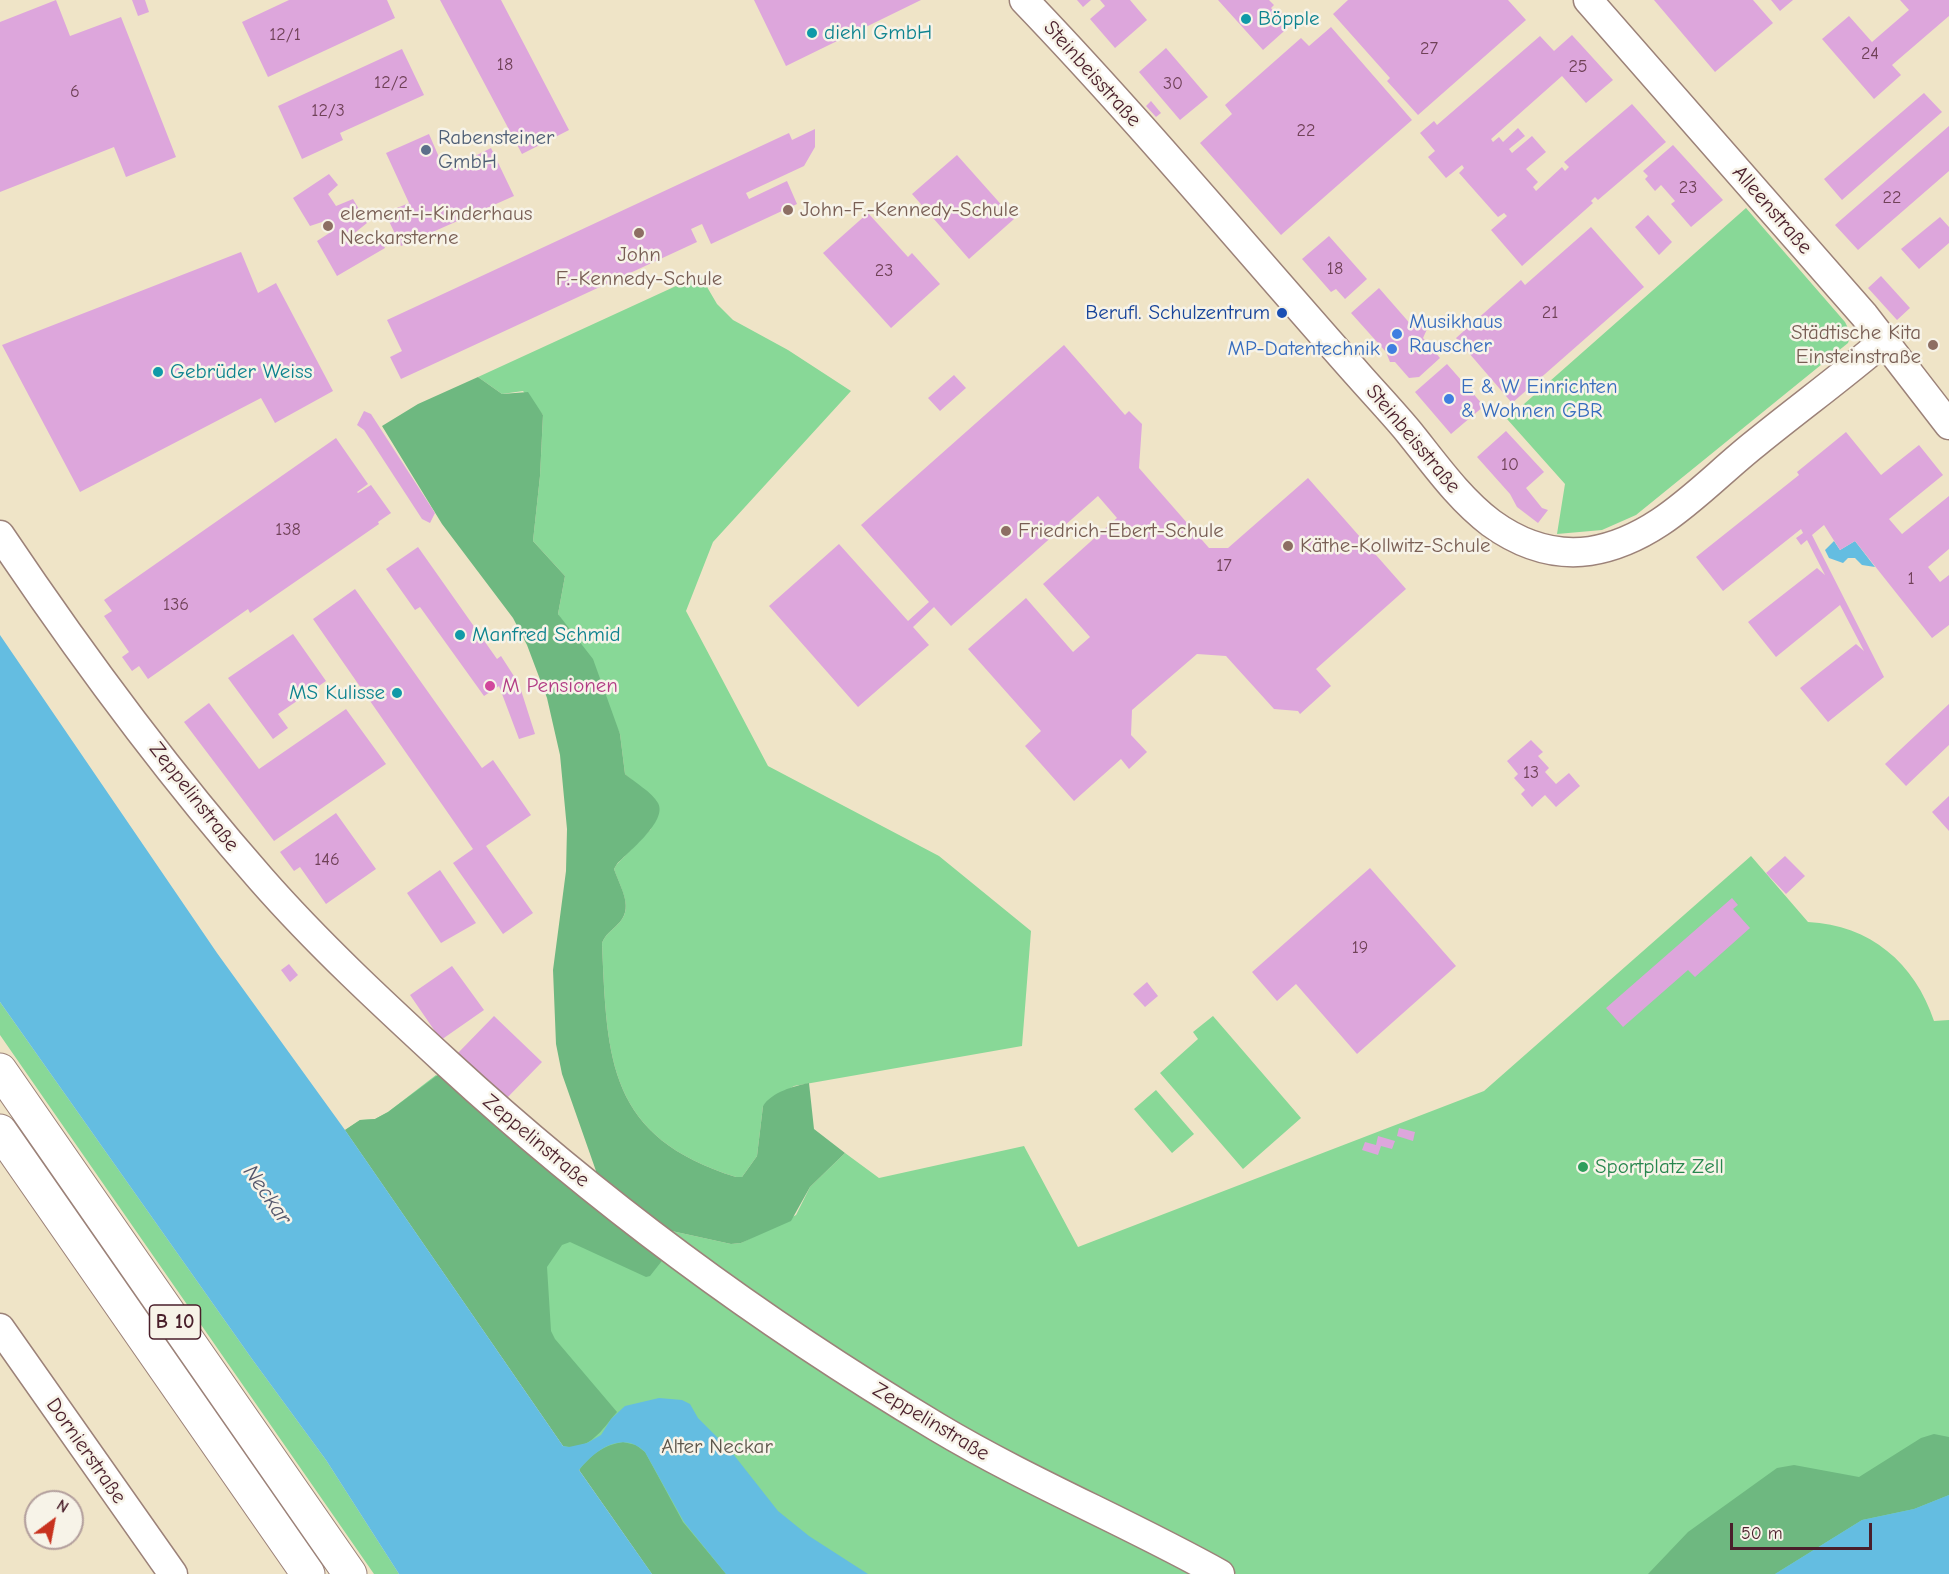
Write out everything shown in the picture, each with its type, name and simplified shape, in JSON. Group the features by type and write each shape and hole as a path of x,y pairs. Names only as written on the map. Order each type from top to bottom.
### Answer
{"highway":[{"name":"B 10","path":"0,1070 350,1574"},
{"name":"B 10","path":"0,1131 308,1574"}],"street":[{"name":"Steinbeisstraße","path":"1024,0 1114,96 1406,428 1462,496 1492,524 1531,545 1556,551 1593,550 1627,540 1648,530 1684,505 1750,447 1885,340"},
{"name":"Alleenstraße","path":"1588,0 1885,340 1949,425"},
{"name":"Zeppelinstraße","path":"0,535 86,660 262,881 405,1026 527,1136 680,1257 853,1375 1011,1468 1220,1574"},
{"name":"Dornierstraße","path":"0,1328 173,1574"}],"green space":[{"path":"1746,208 1845,322 1851,334 1848,343 1636,515 1602,530 1557,534 1565,484 1507,419"},
{"path":"700,275 717,304 733,320 788,350 851,391 713,542 686,611 768,766 939,856 1031,931 1022,1046 794,1086 763,1106 757,1156 742,1177 736,1177 694,1160 662,1140 639,1116 623,1089 613,1058 607,1024 602,943 606,935 622,919 626,906 614,869 651,829 655,800 625,774 620,734 558,614 565,576 533,541 540,476 543,415 523,391 502,394 478,377"},
{"path":"478,377 502,394 528,392 543,415 540,476 533,541 565,576 558,614 593,659 620,734 625,774 652,795 660,810 645,836 614,869 626,906 622,919 606,935 602,943 607,1024 613,1058 623,1089 639,1116 662,1140 694,1160 736,1177 742,1177 757,1156 763,1106 778,1093 809,1083 814,1129 845,1153 810,1187 791,1221 741,1243 731,1244 658,1228 592,1177 596,1171 562,1074 556,1044 553,970 566,871 567,829 560,755 547,698 527,645 513,618 442,524 382,426 418,404"},
{"path":"1751,856 1808,922 1830,925 1870,939 1902,965 1915,981 1934,1021 1949,1020 1949,1574 1236,1574 917,1404 658,1228 731,1244 741,1243 796,1215 810,1187 845,1153 879,1178 1024,1146 1078,1247 1484,1091"},
{"path":"0,1002 326,1460 399,1574 374,1574 0,1035"},
{"path":"1213,1016 1301,1118 1243,1169 1160,1073 1198,1039 1193,1032"},
{"path":"439,1074 665,1257 650,1276 646,1277 570,1242 562,1245 547,1267 551,1331 555,1339 617,1412 595,1437 581,1445 563,1446 345,1130 360,1120 375,1119 388,1112"},
{"name":"Alter Neckar","path":"436,1075 579,1190 1201,1574 652,1574 345,1130 360,1120 375,1119 388,1112"},
{"path":"1156,1090 1194,1134 1172,1153 1134,1109"},
{"path":"1934,1434 1949,1437 1949,1495 1914,1509 1862,1520 1775,1574 1648,1574 1688,1532 1777,1468 1794,1465 1859,1477 1921,1438"},
{"path":"623,1442 636,1445 645,1452 683,1522 726,1574 652,1574 579,1470 598,1452"}],"water":[{"path":"1834,541 1840,550 1855,541 1875,567 1862,565 1855,558 1848,558 1843,563 1829,558 1825,550"},
{"name":"Neckar","path":"0,635 217,953 345,1130 563,1446 587,1443 601,1435 611,1419 625,1406 659,1398 682,1400 690,1404 698,1418 730,1450 778,1511 809,1536 868,1574 726,1574 684,1522 645,1452 627,1442 609,1445 600,1450 579,1470 652,1574 399,1574 326,1460 0,1002"},
{"path":"1949,1495 1949,1574 1775,1574 1862,1520 1914,1509"}],"building":[{"path":"56,0 70,36 121,17 176,157 126,177 114,147 0,192 0,22"},
{"path":"132,0 145,0 149,12 138,16"},
{"path":"289,0 387,0 395,18 268,77 242,22"},
{"path":"440,0 501,0 569,130 522,154"},
{"name":"diehl GmbH","path":"754,0 921,0 786,66"},
{"path":"1077,0 1091,0 1083,7"},
{"path":"1100,0 1130,0 1147,20 1115,48 1090,19 1105,6"},
{"path":"1218,0 1269,0 1274,5 1271,8 1275,13 1279,10 1292,24 1263,50"},
{"path":"1348,0 1508,0 1526,20 1418,115 1387,81 1390,78 1333,14"},
{"path":"1654,0 1753,0 1773,23 1715,72"},
{"path":"1771,0 1793,0 1780,11"},
{"path":"1900,0 1949,0 1949,16 1892,65 1901,75 1874,99 1822,39 1849,16 1872,42 1909,10"},
{"path":"1331,27 1412,120 1281,235 1200,143 1232,114 1225,105 1301,38 1309,46"},
{"path":"1572,35 1613,80 1586,103 1562,76 1491,139 1493,142 1499,137 1503,142 1518,128 1525,136 1509,149 1512,153 1532,136 1546,152 1526,169 1538,182 1533,187 1536,191 1562,167 1565,171 1569,167 1564,162 1632,104 1666,142 1598,200 1595,197 1591,201 1593,203 1522,266 1491,230 1507,216 1504,213 1498,217 1459,173 1464,168 1462,165 1446,178 1428,157 1435,151 1420,133 1434,121 1437,125 1540,36 1554,51"},
{"path":"1166,48 1208,97 1180,120 1139,72"},
{"path":"402,49 424,95 340,133 343,140 302,159 278,106"},
{"path":"1924,93 1942,112 1842,200 1824,179"},
{"path":"1151,101 1161,113 1156,117 1146,106"},
{"path":"1949,126 1949,171 1858,250 1835,225"},
{"name":"John-F.-Kennedy-Schule","path":"815,129 815,147 804,166 746,193 749,199 787,181 797,204 711,244 702,224 691,229 697,242 401,379 390,357 402,351 387,320 789,133 792,140"},
{"path":"429,134 445,171 491,148 514,196 401,246 385,213 409,203 386,153"},
{"path":"1673,145 1723,200 1691,227 1671,204 1675,201 1661,185 1655,191 1645,179 1648,176 1643,171"},
{"path":"957,155 1014,219 969,259 912,194"},
{"name":"element-i-Kinderhaus Neckarsterne","path":"329,174 338,185 328,194 336,206 353,199 367,223 352,235 358,245 379,236 385,248 337,276 317,241 334,230 328,220 310,226 293,198"},
{"path":"868,213 908,257 912,253 940,284 891,328 823,253"},
{"path":"1648,215 1672,242 1659,255 1635,227"},
{"path":"1940,217 1949,227 1949,243 1919,269 1901,249"},
{"path":"1591,227 1644,287 1512,403 1456,338 1521,280 1525,285"},
{"path":"1329,236 1367,279 1345,299 1336,289 1331,292 1302,259"},
{"name":"Gebrüder Weiss","path":"241,252 258,293 276,283 333,391 275,423 261,398 80,492 2,345"},
{"path":"1881,276 1910,308 1897,320 1868,288"},
{"name":"Musikhaus Rauscher","path":"1379,288 1413,327 1421,319 1428,327 1423,338 1440,358 1419,377 1409,378 1395,362 1390,362 1386,352 1351,313"},
{"path":"1064,345 1125,415 1129,411 1142,424 1139,468 1209,548 1228,548 1308,478 1406,589 1316,669 1331,686 1300,714 1298,711 1274,709 1226,656 1197,654 1132,710 1131,735 1147,752 1129,769 1121,759 1074,801 1025,746 1041,731 968,649 1026,598 1073,652 1090,637 1043,584 1117,518 1098,496 951,626 934,607 913,627 929,645 858,707 769,606 839,544 908,621 929,602 861,525"},
{"name":"E & W Einrichten & Wohnen GBR","path":"1447,364 1484,406 1451,434 1415,392"},
{"path":"954,375 966,388 940,411 928,398"},
{"path":"364,411 371,414 435,513 430,523 422,519 364,430 357,425"},
{"path":"1506,431 1544,472 1526,488 1542,508 1548,510 1538,523 1517,507 1510,494 1477,457"},
{"path":"1846,432 1881,475 1919,445 1943,475 1889,519 1902,534 1949,496 1949,549 1928,567 1940,582 1949,575 1949,625 1932,638 1855,541 1840,550 1824,525 1812,535 1884,677 1828,722 1800,688 1856,644 1864,651 1840,605 1776,657 1748,622 1817,568 1825,575 1807,540 1801,545 1796,538 1803,533 1801,529 1723,591 1696,557 1799,475 1797,472"},
{"path":"336,438 368,484 357,492 371,485 391,513 378,522 379,524 250,613 248,609 148,679 139,666 132,671 122,657 129,652 104,616 112,611 104,600"},
{"name":"Manfred Schmid","path":"418,547 497,659 501,656 519,684 535,734 519,739 499,686 484,696 420,607 415,610 386,569"},
{"name":"MS Kulisse","path":"355,589 482,768 493,760 531,815 486,846 533,913 503,934 453,863 473,849 313,619"},
{"path":"293,634 326,681 278,714 288,728 273,739 228,678"},
{"path":"209,703 259,769 346,709 386,764 274,841 184,722"},
{"path":"1949,704 1949,745 1906,786 1885,764"},
{"path":"1531,740 1543,752 1538,756 1549,768 1545,772 1556,784 1569,773 1580,786 1556,807 1545,795 1532,807 1521,794 1525,790 1514,778 1518,774 1507,761"},
{"path":"1949,796 1949,831 1932,812"},
{"path":"336,813 376,869 326,904 300,867 294,871 280,852"},
{"path":"1785,856 1805,876 1786,894 1766,873"},
{"path":"1370,868 1456,966 1357,1054 1296,984 1277,1001 1252,972"},
{"path":"440,870 476,923 441,943 407,893"},
{"path":"1732,898 1738,905 1733,909 1750,928 1695,977 1688,970 1623,1027 1606,1008"},
{"path":"289,964 298,975 290,982 281,970"},
{"path":"452,966 484,1010 441,1040 410,995"},
{"path":"1147,982 1158,996 1145,1007 1133,994"},
{"path":"494,1016 542,1062 506,1099 458,1053"},
{"path":"1399,1128 1415,1132 1413,1141 1397,1136"},
{"path":"1378,1136 1395,1141 1392,1149 1381,1146 1378,1155 1362,1150 1365,1142 1376,1145"}],"place":[{"name":"Böpple","path":"1246,19"},
{"name":"diehl GmbH","path":"812,33"},
{"name":"Rabensteiner GmbH","path":"426,150"},
{"name":"John-F.-Kennedy-Schule","path":"788,210"},
{"name":"element-i-Kinderhaus Neckarsterne","path":"328,226"},
{"name":"John F.-Kennedy-Schule","path":"639,233"},
{"name":"Berufl. Schulzentrum","path":"1282,313"},
{"name":"Musikhaus Rauscher","path":"1397,334"},
{"name":"Städtische Kita Einsteinstraße","path":"1933,345"},
{"name":"MP-Datentechnik","path":"1392,349"},
{"name":"Gebrüder Weiss","path":"158,372"},
{"name":"E & W Einrichten & Wohnen GBR","path":"1449,399"},
{"name":"Friedrich-Ebert-Schule","path":"1006,531"},
{"name":"Käthe-Kollwitz-Schule","path":"1288,546"},
{"name":"Manfred Schmid","path":"460,635"},
{"name":"M Pensionen","path":"490,686"},
{"name":"MS Kulisse","path":"397,693"},
{"name":"Sportplatz Zell","path":"1583,1167"}]}
